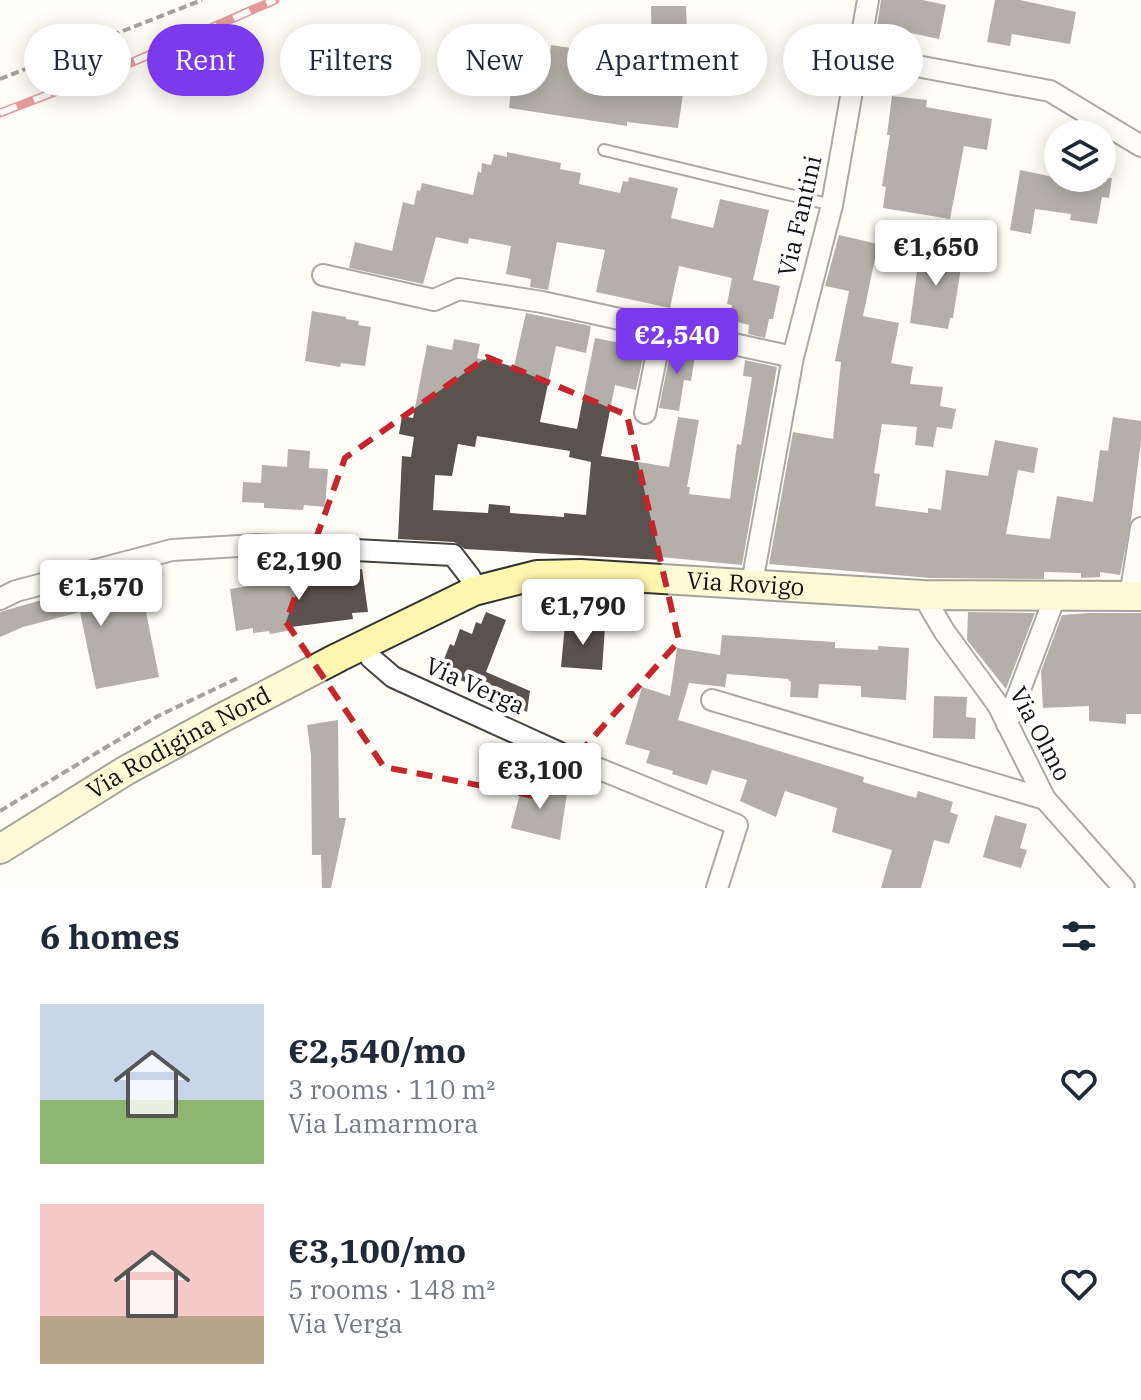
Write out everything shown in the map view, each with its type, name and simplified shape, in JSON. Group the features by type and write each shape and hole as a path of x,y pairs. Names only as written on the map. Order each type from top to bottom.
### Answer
{"main road":[{"name":"Via Rovigo","path":"364,644 474,591 537,575 581,574 923,595 1135,596"},
{"name":"Via Rodigina Nord","path":"0,849 125,771 364,644"}],"street":[{"name":"Via Fantini","path":"864,24 868,0"},
{"path":"923,67 1050,91 1141,146"},
{"name":"Via Fantini","path":"752,583 793,357 832,205 851,96"},
{"path":"323,275 434,300 459,289 501,296 793,357"},
{"path":"645,413 662,328"},
{"path":"1135,596 1141,528"},
{"path":"0,599 16,591 172,550 256,545 453,555 470,577 474,591"},
{"name":"Via Olmo","path":"923,595 944,631 998,705 1045,799 1124,888"},
{"path":"1007,724 1055,597"},
{"name":"Via Verga","path":"364,644 371,658 393,677 560,753 737,825 717,888"},
{"path":"712,700 1045,799"}],"lane":[{"path":"604,150 832,205"}],"path":[{"path":"0,79 202,0"}],"highlighted area":[{"path":"487,357 627,415 679,641 540,797 384,767 286,622 345,458"}],"building":[{"path":"881,0 922,0 946,5 939,39 923,36 923,24 877,24"},
{"path":"995,0 1020,0 1076,12 1070,44 1012,34 1010,46 987,42"},
{"path":"651,6 686,6 687,24 651,24"},
{"path":"551,45 567,47 567,96 683,96 678,128 627,122 627,126 509,108 510,96 551,96"},
{"path":"892,96 927,100 926,107 992,119 987,150 964,146 950,219 883,208 886,187 882,186 890,135 887,135"},
{"path":"507,152 561,163 560,169 581,173 579,184 620,193 623,181 628,182 629,177 678,188 671,218 713,228 720,199 769,210 753,280 780,286 773,319 769,319 765,338 748,334 749,325 729,320 732,305 727,304 732,278 679,266 670,308 596,292 605,250 557,242 548,290 530,287 531,279 506,274 511,246 469,238 468,244 436,237 423,284 349,268 355,242 392,251 403,202 414,205 422,183 473,195 482,163 491,165 494,154 507,157"},
{"path":"1020,170 1044,175 1044,192 1110,192 1109,198 1102,197 1097,224 1070,220 1071,214 1035,209 1031,234 1010,230"},
{"path":"839,235 878,244 863,316 899,323 891,363 913,367 910,384 943,387 940,406 956,409 952,429 937,427 933,447 915,445 917,427 882,424 874,473 880,474 875,506 928,513 928,508 941,510 946,470 988,476 995,440 1038,448 1034,473 1018,470 1006,534 1050,539 1057,496 1093,502 1100,450 1108,451 1113,417 1141,421 1131,520 1120,575 1100,572 1100,577 1081,578 1081,573 1044,572 1044,579 930,578 769,564 793,432 833,439 841,362 835,361 849,291 825,286"},
{"path":"920,249 963,255 953,318 950,318 948,329 910,323"},
{"path":"312,311 346,317 359,321 358,325 371,327 365,366 341,363 340,367 305,361"},
{"path":"526,313 591,326 586,353 556,346 540,422 577,429 595,338 645,348 636,390 615,385 601,456 669,467 678,417 699,420 687,487 690,487 689,494 730,499 737,444 741,445 752,377 743,376 745,360 777,367 742,565 661,557 661,560 465,549 454,542 398,539 402,456 411,457 414,437 399,434 402,416 413,418 427,345 452,350 454,339 480,344 477,358 514,366","holes":["477,436 570,451 569,457 591,462 586,515 564,513 564,517 510,513 510,506 489,504 488,513 433,510 435,475 452,476 458,444 475,447"]},
{"path":"672,344 696,349 691,381 684,380 679,411 659,408"},
{"path":"288,449 310,451 309,468 328,469 325,507 304,505 303,510 264,508 264,503 242,502 243,482 261,483 262,465 287,467"},
{"path":"362,569 368,612 352,613 353,619 291,627 292,630 270,634 269,631 253,633 253,628 236,631 230,589"},
{"path":"138,572 159,677 96,689 80,612 23,627 0,637 0,612"},
{"path":"486,612 506,620 486,672 530,691 527,712 503,701 504,697 439,672 450,644 454,646 460,629 472,634 476,622 481,624"},
{"path":"968,612 1035,613 1006,689 967,640"},
{"path":"1141,613 1141,714 1126,714 1126,724 1089,721 1089,706 1043,708 1041,671 1062,615"},
{"path":"565,624 605,627 602,670 561,667"},
{"path":"722,635 835,642 835,648 909,648 906,700 861,697 861,686 819,684 818,698 790,697 791,682 788,679 727,674 725,687 689,683 678,720 864,777 863,782 916,798 918,791 953,802 950,812 958,815 949,844 934,840 921,888 881,888 892,850 832,832 837,808 785,791 776,817 740,801 747,780 712,770 707,785 646,763 650,751 625,744 642,687 670,696 677,648 720,655"},
{"path":"934,696 967,697 966,717 976,718 975,739 933,738"},
{"path":"338,720 339,818 346,818 331,888 322,888 321,855 312,855 311,755 307,725"},
{"path":"523,782 567,793 560,840 511,828"},
{"path":"995,815 1027,824 1020,848 1027,850 1021,868 983,857"}],"railway":[{"path":"0,113 135,61 275,0"}]}
